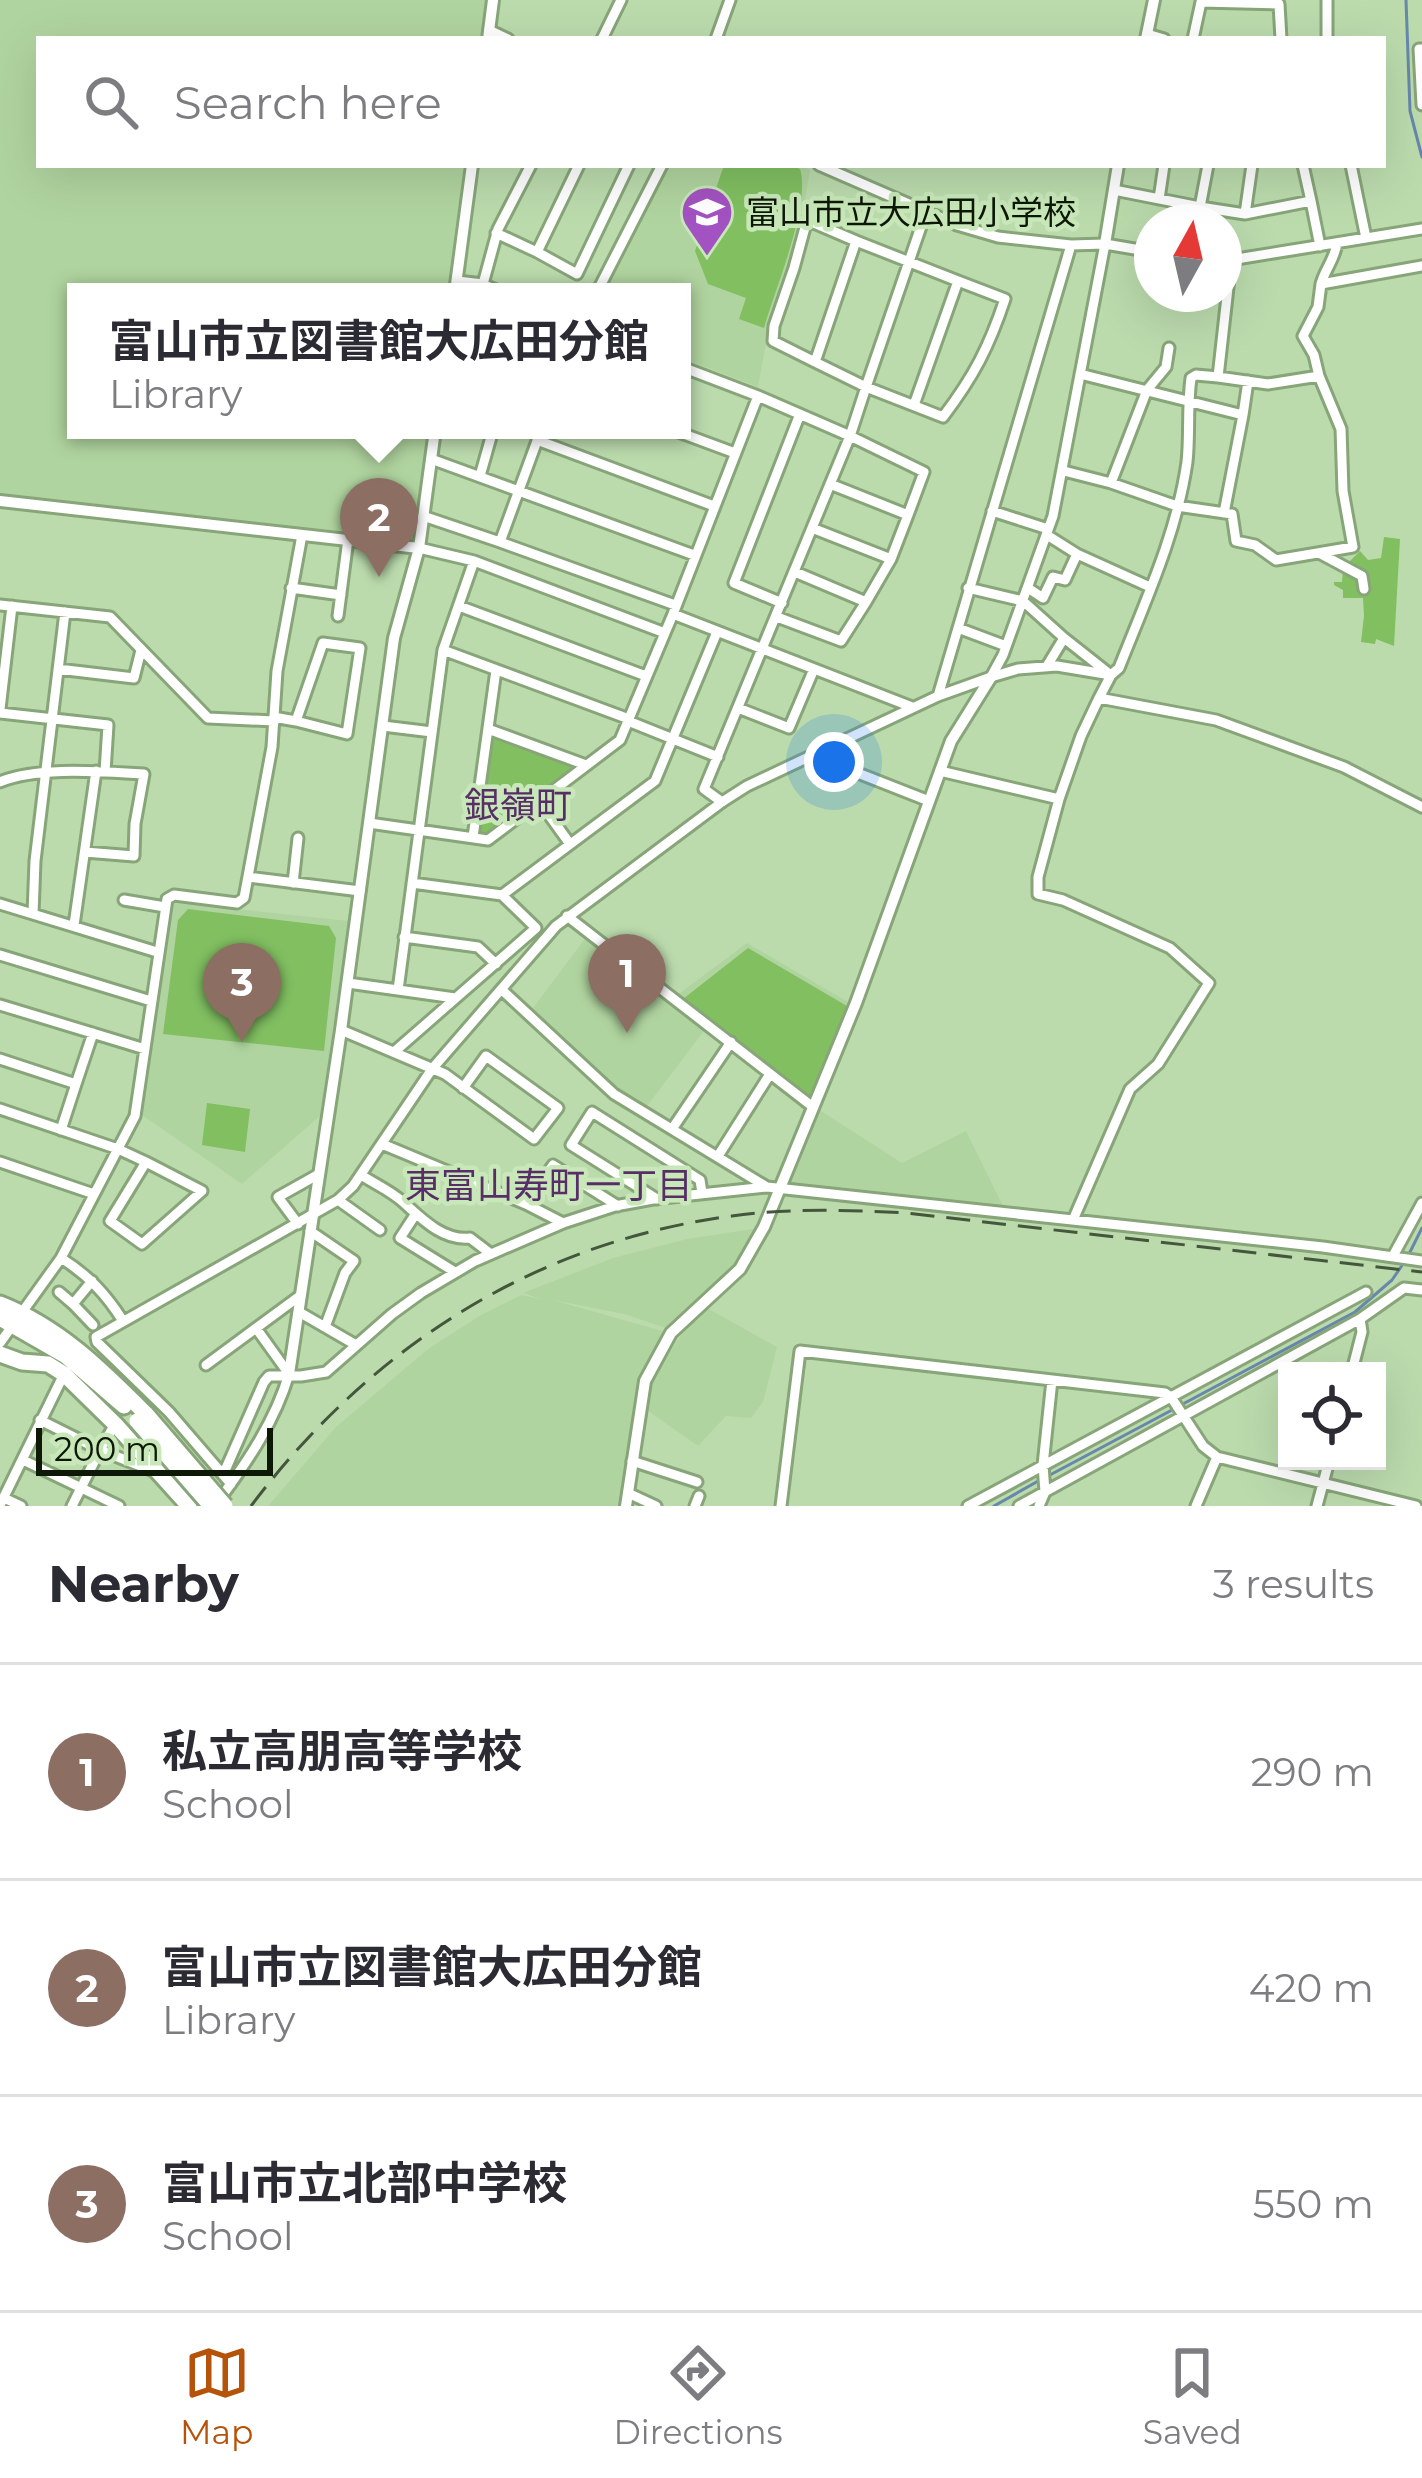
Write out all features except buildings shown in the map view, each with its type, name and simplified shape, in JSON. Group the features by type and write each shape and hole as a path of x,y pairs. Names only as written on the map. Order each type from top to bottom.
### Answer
{"highway":[{"path":"0,1304 12,1318 85,1355 225,1506"},
{"path":"0,1354 48,1364 64,1374 189,1506"},
{"path":"142,1417 213,1506"}],"street":[{"path":"489,35 494,0"},
{"path":"604,36 622,0"},
{"path":"717,36 730,0"},
{"path":"1147,36 1154,0"},
{"path":"1327,0 1327,36"},
{"path":"1194,36 1202,1 1280,2 1281,36"},
{"path":"1422,49 1418,49 1422,105"},
{"path":"456,283 472,168"},
{"path":"484,283 496,233 529,168"},
{"path":"537,252 579,168"},
{"path":"577,274 628,168"},
{"path":"602,283 660,168"},
{"path":"826,168 998,237 1134,249"},
{"path":"656,1506 627,1500 645,1381 671,1333 740,1269 764,1227 773,1188 856,1004 940,771 961,722 1006,646 1048,532 1064,471 1118,168"},
{"path":"1159,199 1164,168"},
{"path":"1201,204 1207,168"},
{"path":"1245,214 1252,168"},
{"path":"1305,168 1319,246"},
{"path":"1352,168 1366,238"},
{"path":"1114,190 1185,204"},
{"path":"1242,214 1311,201"},
{"path":"722,802 704,789 850,436 926,212"},
{"path":"806,220 908,263 1005,299 970,382 943,417 866,387 772,341 806,220"},
{"path":"1242,259 1422,229"},
{"path":"496,233 589,283"},
{"path":"814,362 856,241"},
{"path":"1064,471 1177,506 1232,514 1236,541 1255,545 1276,560 1353,547 1343,490 1341,429 1303,336 1318,307 1324,271 1336,243"},
{"path":"938,695 1070,245"},
{"path":"1322,284 1422,266"},
{"path":"914,405 958,281"},
{"path":"1218,377 1223,312"},
{"path":"1111,483 1147,390 1166,367 1168,348"},
{"path":"691,370 800,414 924,472 891,559 841,641 777,617"},
{"path":"1080,374 1243,415"},
{"path":"1073,1220 1130,1089 1158,1064 1209,983 1170,948 1063,900 1037,894 1059,799 1081,736 1119,668 1177,506 1187,460 1190,378 1268,384 1318,376"},
{"path":"1224,512 1248,381"},
{"path":"369,823 488,840 620,740 758,396"},
{"path":"782,604 734,583 800,414"},
{"path":"691,437 735,453"},
{"path":"227,1480 267,1429 289,1374 398,620 419,548 434,439"},
{"path":"480,476 490,439"},
{"path":"500,542 538,439"},
{"path":"549,439 714,506"},
{"path":"431,459 694,555"},
{"path":"830,484 908,515"},
{"path":"0,501 419,548 474,562 665,633"},
{"path":"992,511 1048,532 1077,554 1150,587"},
{"path":"423,516 500,542 912,707"},
{"path":"812,528 891,559"},
{"path":"0,1343 12,1318 61,1258 136,1112 167,899 174,895 237,903 244,898 272,747 277,671 302,535"},
{"path":"338,616 349,539"},
{"path":"1319,553 1362,576 1364,589"},
{"path":"1028,588 1042,598 1052,577 1065,580 1077,554"},
{"path":"398,990 443,650 474,562"},
{"path":"794,572 866,602"},
{"path":"291,588 341,595"},
{"path":"968,588 1022,602 1111,675"},
{"path":"74,925 108,725 0,711 6,606 110,617 208,718 279,718 347,734 360,648 323,643 296,721"},
{"path":"459,606 646,676"},
{"path":"33,914 65,612"},
{"path":"958,628 1006,646"},
{"path":"502,895 655,781 718,632"},
{"path":"1046,667 1064,638"},
{"path":"58,669 134,678 141,650"},
{"path":"443,650 718,757"},
{"path":"227,1480 169,1412 98,1342 100,1333 338,1200 361,1175 432,1070 567,916 722,802 912,707 991,677 1057,666 1111,675"},
{"path":"739,708 789,728 814,669"},
{"path":"472,837 496,670"},
{"path":"1099,698 1216,720 1344,767 1422,807"},
{"path":"383,726 432,732"},
{"path":"488,729 586,765"},
{"path":"812,755 929,801"},
{"path":"940,771 1059,799"},
{"path":"0,782 16,775 144,774 134,856 85,852"},
{"path":"539,801 570,844"},
{"path":"293,883 298,838"},
{"path":"248,877 360,891"},
{"path":"412,883 502,895 546,938"},
{"path":"124,900 165,907"},
{"path":"0,904 157,952"},
{"path":"567,916 813,1107"},
{"path":"394,1052 536,928"},
{"path":"404,937 478,947 496,964"},
{"path":"0,955 151,1001"},
{"path":"348,983 455,998"},
{"path":"502,990 614,1094 773,1188"},
{"path":"0,1005 145,1048"},
{"path":"341,1030 445,1074 534,1139"},
{"path":"61,1130 93,1033"},
{"path":"672,1129 730,1042"},
{"path":"464,1088 486,1056 558,1108 524,1150"},
{"path":"0,1059 76,1084"},
{"path":"718,1156 770,1073"},
{"path":"0,1109 118,1149 146,1162 202,1191 142,1244 110,1221 146,1162"},
{"path":"658,1198 571,1145 592,1112 700,1180 702,1193"},
{"path":"382,1144 562,1223"},
{"path":"0,1162 94,1194"},
{"path":"526,1204 553,1165 618,1206"},
{"path":"298,1224 278,1197 319,1174"},
{"path":"361,1175 454,1240 470,1238 491,1254"},
{"path":"213,1506 269,1376 326,1372 392,1314 455,1273 562,1223 618,1206 773,1188 1422,1261"},
{"path":"338,1200 380,1230"},
{"path":"1392,1257 1422,1203"},
{"path":"415,1215 400,1238 455,1273"},
{"path":"310,1231 354,1261 325,1327"},
{"path":"61,1258 109,1298 123,1321"},
{"path":"73,1304 92,1281"},
{"path":"1019,1506 1360,1319 1404,1288 1422,1290"},
{"path":"58,1292 93,1325"},
{"path":"968,1506 1366,1292"},
{"path":"206,1365 301,1295"},
{"path":"299,1312 356,1346"},
{"path":"1354,1362 1362,1332 1360,1319"},
{"path":"256,1328 289,1374"},
{"path":"781,1506 800,1351 1165,1393 1203,1445 1217,1456 1416,1506"},
{"path":"21,1506 2,1502 64,1374"},
{"path":"1039,1506 1045,1492 1043,1465 1052,1380"},
{"path":"133,1444 169,1412"},
{"path":"40,1420 158,1472"},
{"path":"72,1506 115,1424"},
{"path":"1196,1506 1217,1456"},
{"path":"23,1460 119,1506"},
{"path":"632,1461 697,1482"},
{"path":"1317,1506 1326,1470"}],"shaded area":[{"path":"0,0 486,0 481,36 36,36 36,168 464,168 448,283 67,283 67,439 427,439 415,529 402,538 0,494"},
{"name":"富山市立大広田小学校","path":"668,168 810,170 798,239 766,343 758,387 691,361 691,283 610,283"},
{"path":"180,903 349,921 320,1116 242,1184 142,1115 170,910"},
{"path":"587,936 672,999 747,943 850,1003 811,1101 710,1023 644,1110 609,1086 530,1012"},
{"path":"818,1109 902,1163 966,1131 1005,1210 791,1189 785,1184"},
{"path":"759,1228 739,1265 669,1329 624,1314 553,1300 666,1332 640,1381 618,1506 268,1506 336,1427 428,1349 481,1315 521,1295 541,1299 523,1293 613,1258 687,1239"},
{"path":"705,1307 777,1347 763,1402 751,1418 726,1416 698,1446 644,1408 655,1375"}],"green space":[{"path":"723,168 800,169 801,204 764,328 739,319 746,298 708,284 695,251"},
{"path":"1384,537 1400,539 1394,646 1376,639 1375,644 1361,642 1363,598 1343,598 1343,590 1334,585 1342,582 1343,568 1360,551 1368,560 1381,558"},
{"path":"490,733 573,763 574,769 485,836 476,828"},
{"path":"188,909 329,926 336,938 324,1051 163,1034 178,920"},
{"path":"748,948 847,1006 808,1097 683,999"},
{"path":"207,1103 250,1109 245,1152 202,1145"}],"waterway":[{"path":"1406,0 1410,111 1422,157"},
{"path":"1408,1256 1422,1228"},
{"path":"1181,1405 1355,1312 1403,1264"},
{"path":"1048,1476 1172,1410"},
{"path":"994,1506 1040,1480"}],"railway":[{"path":"251,1506 298,1449 403,1352 524,1278 590,1250 659,1229 776,1212 906,1213 1422,1272"}],"place":[{"name":"富山市立大広田小学校","path":"707,258"},
{"name":"富山市立図書館大広田分館","path":"379,577"},
{"name":"私立高朋高等学校","path":"627,1033"},
{"name":"富山市立北部中学校","path":"242,1042"}],"district":[{"name":"銀嶺町","path":"518,805"},
{"name":"東富山寿町一丁目","path":"549,1185"}]}
